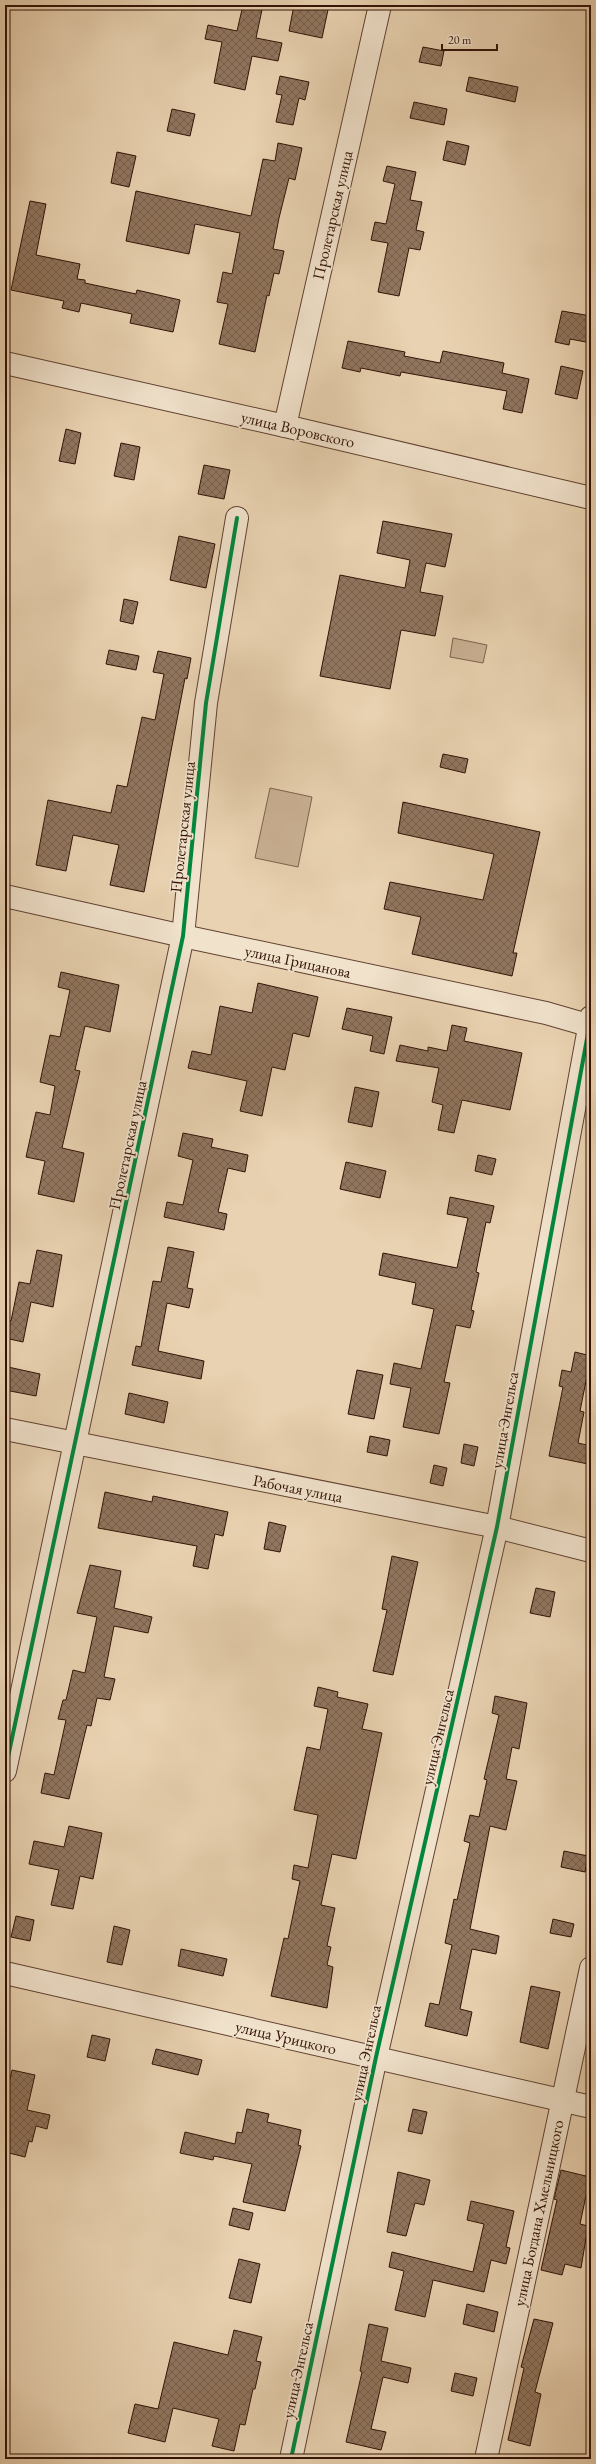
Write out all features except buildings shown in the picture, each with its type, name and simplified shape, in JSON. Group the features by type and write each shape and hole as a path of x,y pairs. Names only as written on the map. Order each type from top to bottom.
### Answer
{"street":[{"name":"Пролетарская улица","path":"285,426 380,5"},
{"name":"улица Воровского","path":"5,364 285,426 591,498"},
{"name":"Пролетарская улица","path":"5,1771 76,1445 183,936 206,703 238,518"},
{"name":"улица Грицанова","path":"5,896 183,936 590,1023"},
{"name":"улица Энгельса","path":"291,2459 376,2057 497,1527 590,1023"},
{"name":"Рабочая улица","path":"5,1429 76,1445 497,1527 591,1551"},
{"name":"улица Богдана Хмельницкого","path":"486,2459 591,1968"},
{"name":"улица Урицкого","path":"5,1973 591,2107"}],"shaded area":[{"path":"453,638 487,645 483,663 450,657"},
{"path":"270,788 312,797 298,867 255,858"}],"cycle path":[{"path":"5,1771 183,936 206,703 237,518"},
{"path":"291,2459 376,2057 497,1527 591,1017"}]}
